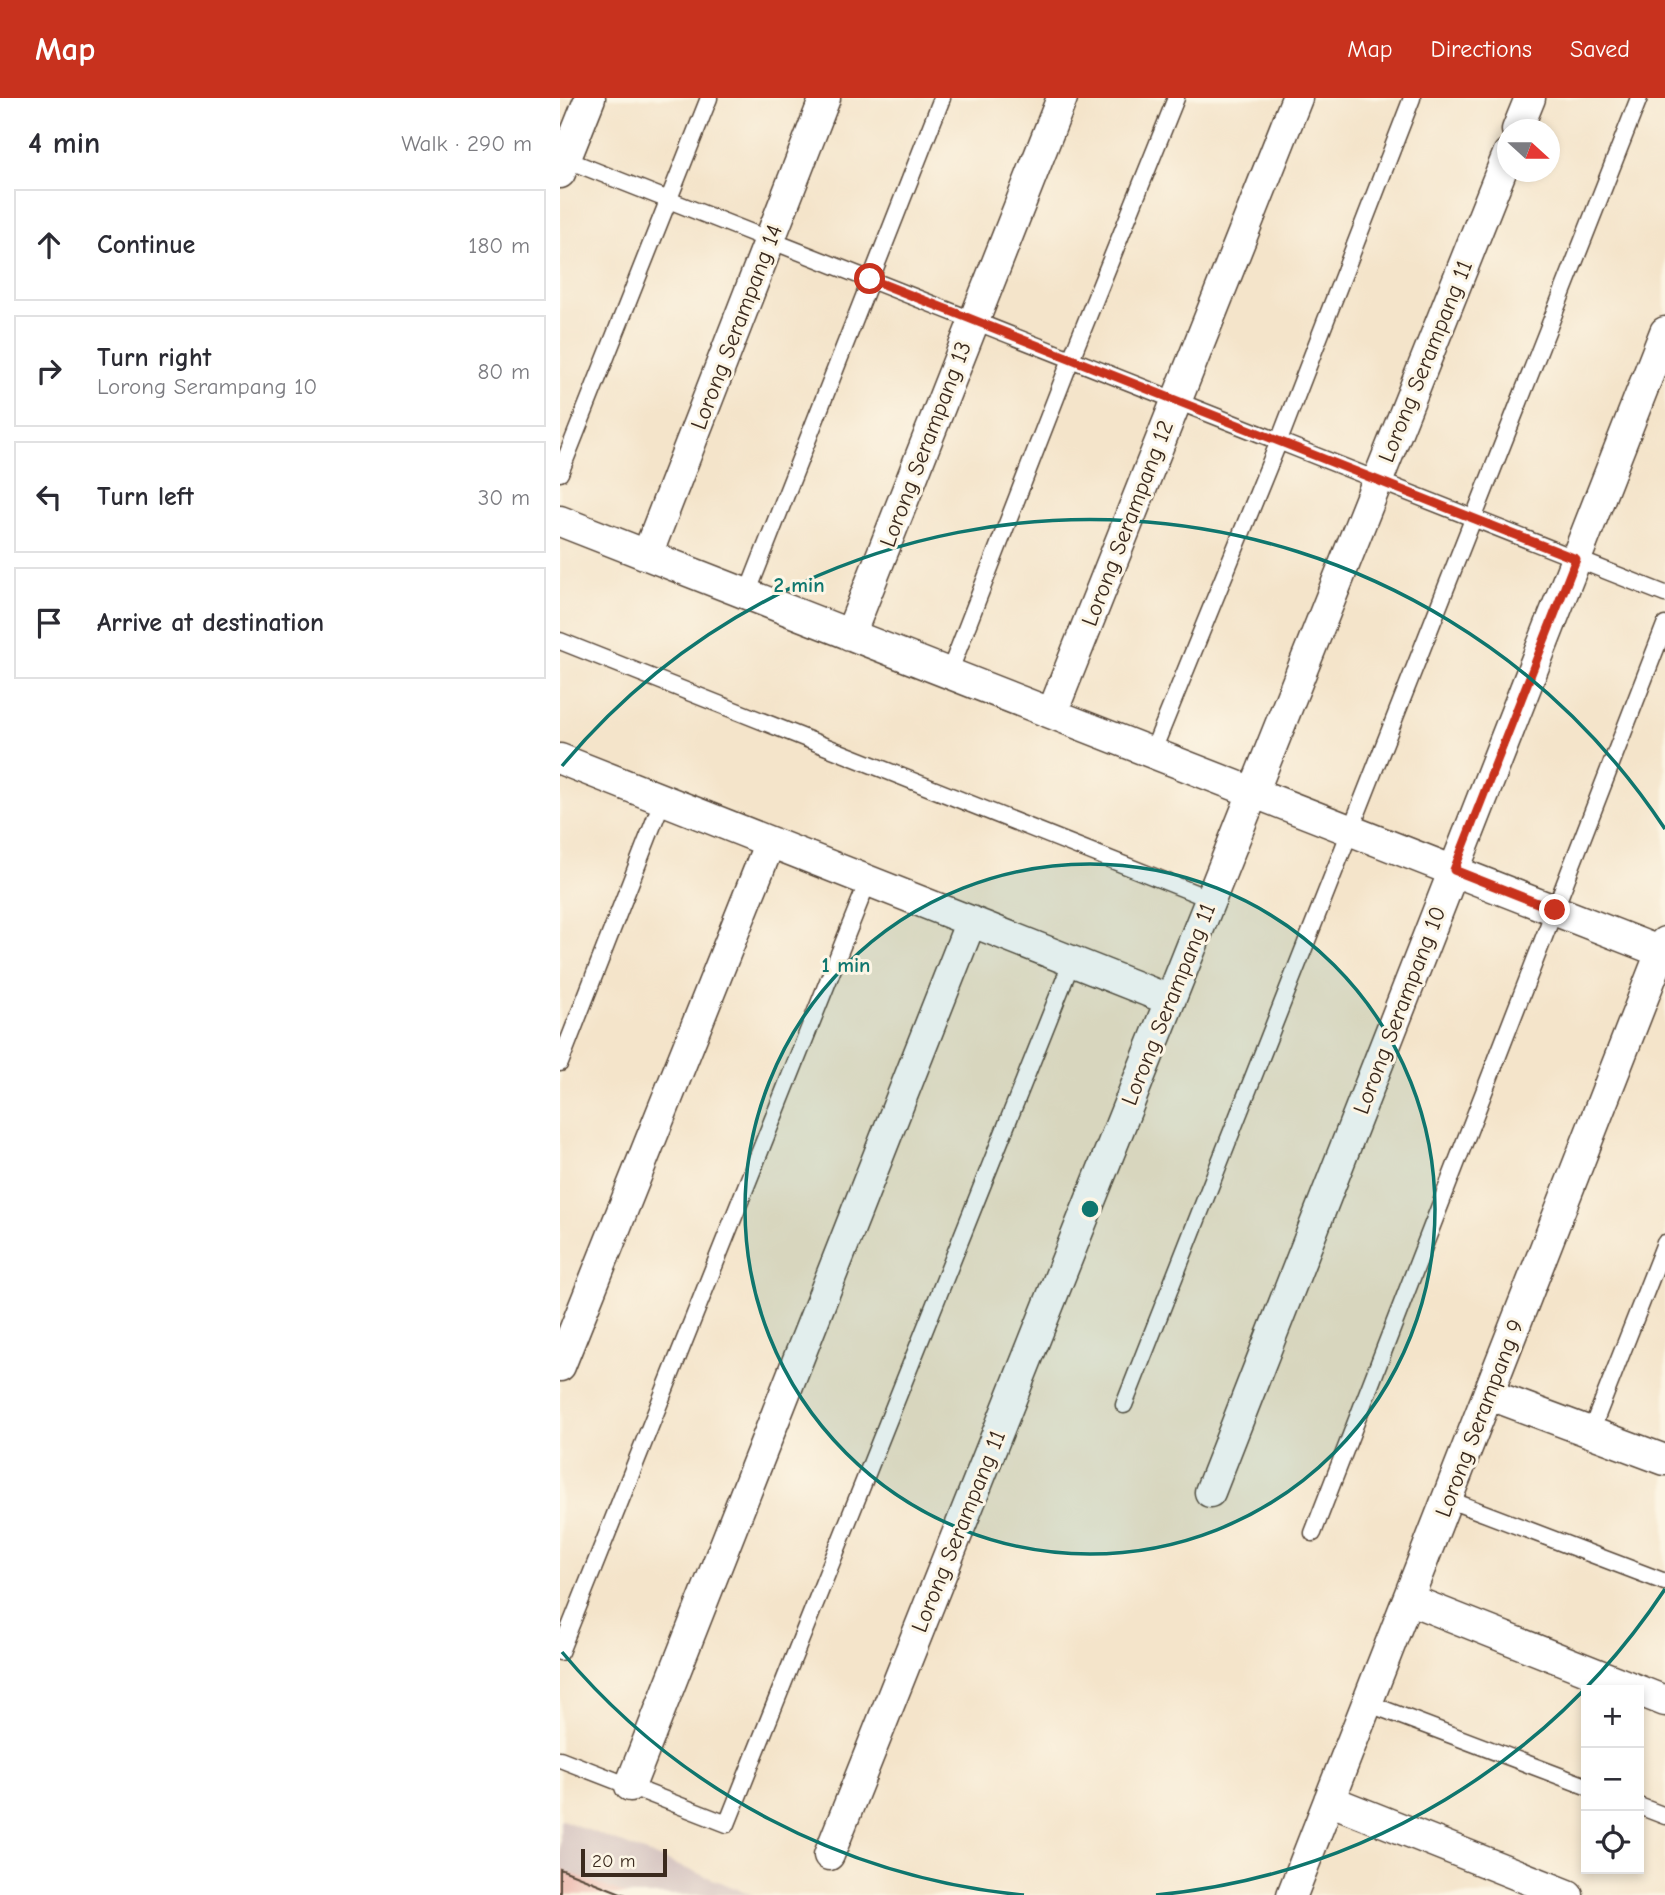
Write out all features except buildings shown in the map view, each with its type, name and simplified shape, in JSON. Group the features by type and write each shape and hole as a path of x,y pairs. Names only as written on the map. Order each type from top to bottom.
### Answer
{"street":[{"path":"563,166 590,98"},
{"name":"Lorong Serampang 14","path":"647,555 825,98"},
{"name":"Lorong Serampang 13","path":"850,635 1062,98"},
{"name":"Lorong Serampang 12","path":"1052,713 1297,98"},
{"path":"1521,119 1530,98"},
{"name":"Lorong Serampang 11","path":"829,1855 1497,179"},
{"name":"Lorong Serampang 10","path":"1210,1492 1665,332"},
{"path":"560,521 1555,910 1663,947"},
{"path":"561,761 1170,1000"},
{"path":"560,1366 770,842"},
{"path":"630,1786 971,921"},
{"name":"Lorong Serampang 9","path":"1292,1895 1663,947"},
{"path":"1488,1394 1665,1460"},
{"path":"1408,1599 1665,1701"},
{"path":"1329,1800 1568,1895"}],"lane":[{"path":"560,473 709,98"},
{"path":"747,594 942,98"},
{"path":"949,673 1176,98"},
{"path":"1152,752 1279,442 1412,98"},
{"path":"1124,1405 1639,98"},
{"path":"563,166 669,200 1665,594"},
{"path":"1314,1533 1665,625"},
{"path":"560,641 1210,899"},
{"path":"560,1063 663,799"},
{"path":"560,1652 868,881"},
{"path":"560,1759 727,1824 1072,961"},
{"path":"1591,1431 1665,1243"},
{"path":"1447,1499 1665,1581"},
{"path":"1367,1703 1581,1784"},
{"path":"1644,1808 1665,1816"}],"shaded area":[{"path":"560,1819 753,1895 560,1895"}],"route":[{"path":"870,279 1576,559 1454,870 1555,910"}]}
